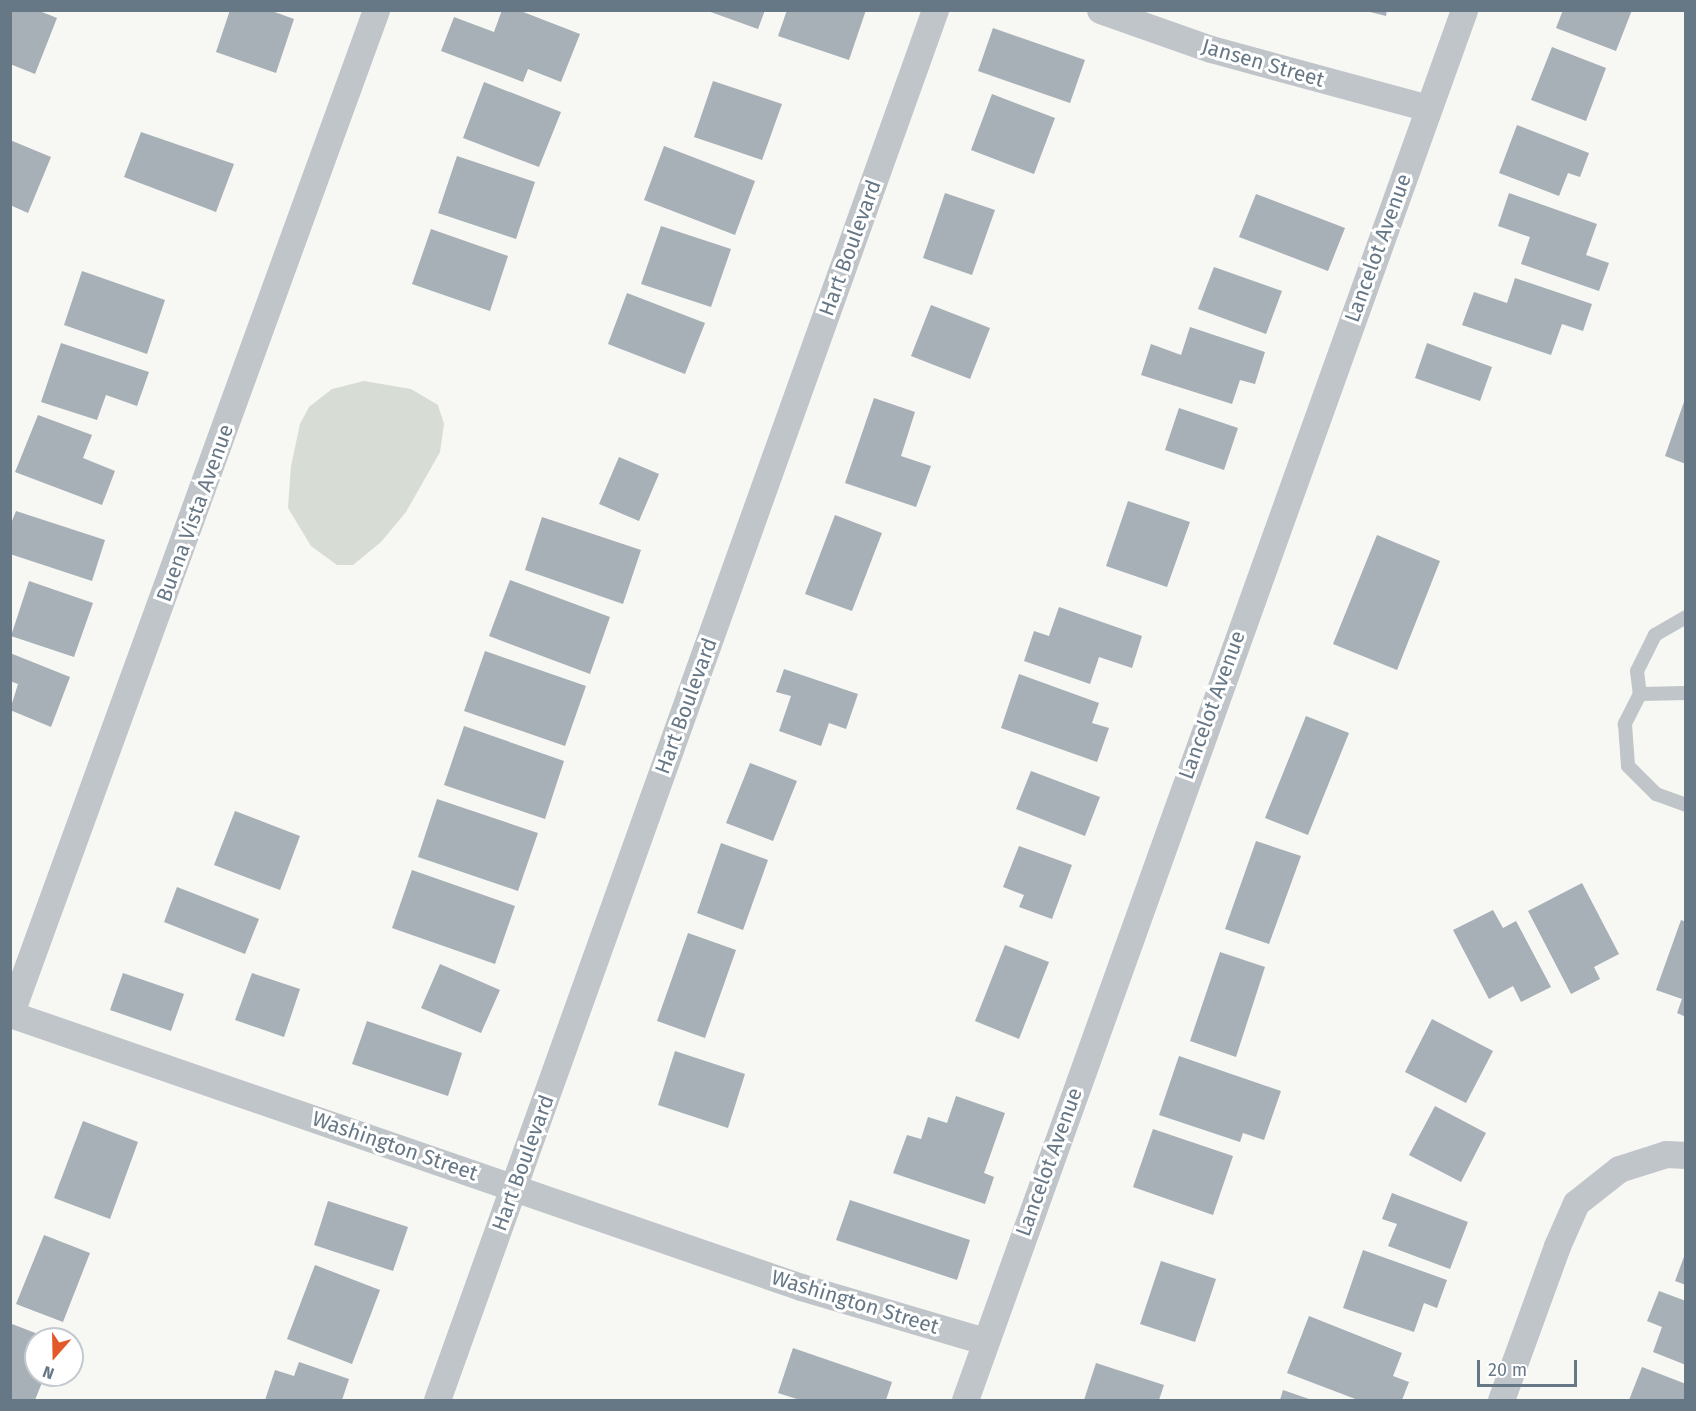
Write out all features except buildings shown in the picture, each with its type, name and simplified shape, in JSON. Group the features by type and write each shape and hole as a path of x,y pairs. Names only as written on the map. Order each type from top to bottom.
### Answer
{"street":[{"name":"Buena Vista Avenue","path":"11,1014 376,10"},
{"name":"Hart Boulevard","path":"437,1401 934,10"},
{"name":"Jansen Street","path":"1100,10 1212,49 1428,108"},
{"name":"Lancelot Avenue","path":"965,1401 1464,10"},
{"name":"Washington Street","path":"11,1014 801,1287 986,1341"},
{"path":"1501,1401 1557,1246 1576,1203 1619,1169 1666,1154 1686,1155"}],"lane":[{"path":"1686,617 1655,635 1637,671 1640,694 1625,724 1628,766 1656,794 1686,805"},
{"path":"1640,694 1686,693"}],"shaded area":[{"path":"364,381 411,389 438,405 444,424 440,452 406,512 381,542 353,565 337,565 311,546 288,508 291,466 300,424 309,407 332,389"}]}
